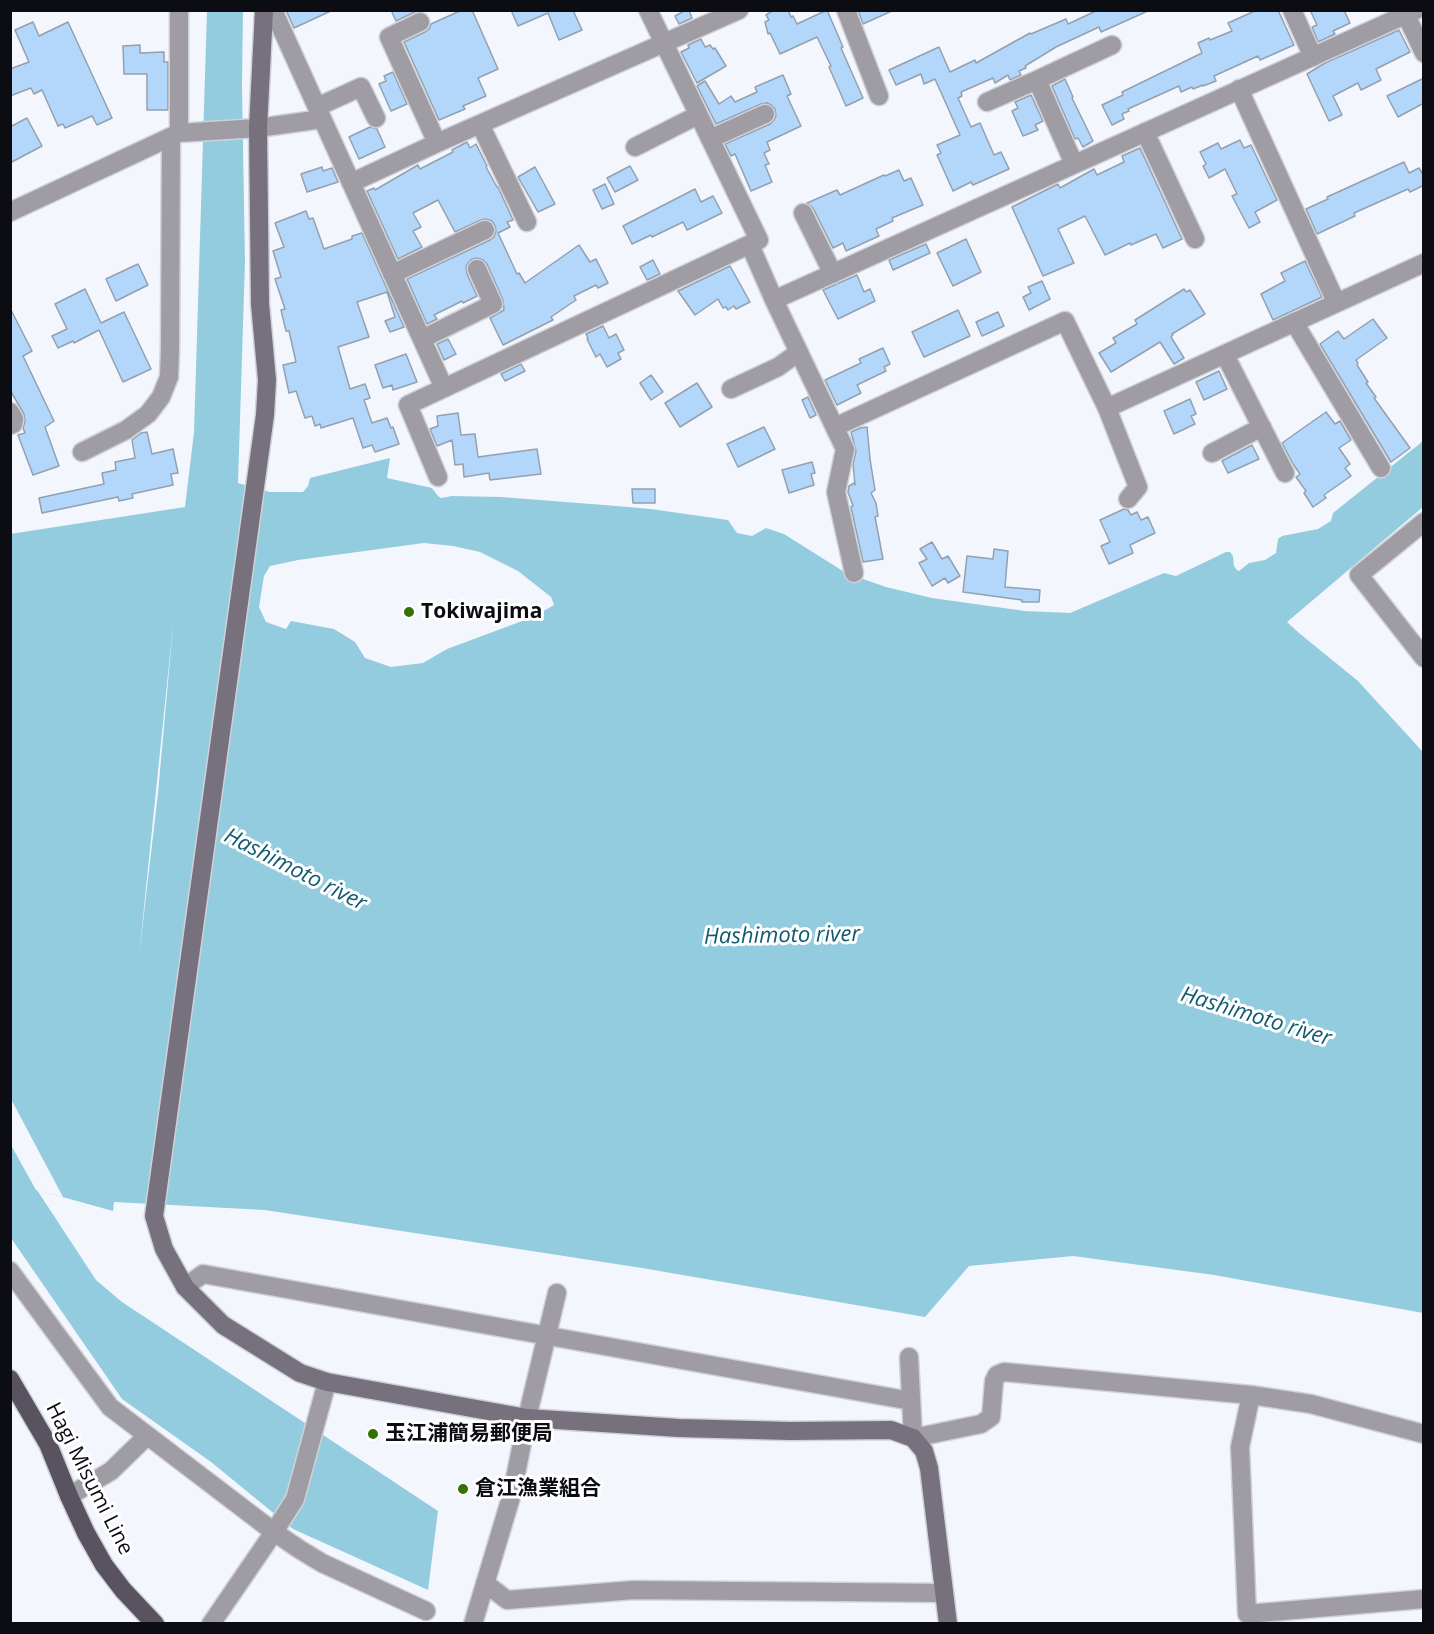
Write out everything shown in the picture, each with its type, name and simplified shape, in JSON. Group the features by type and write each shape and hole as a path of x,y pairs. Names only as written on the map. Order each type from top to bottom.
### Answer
{"main road":[{"name":"Hagi Misumi Line","path":"10,1379 48,1444 86,1533 104,1565 123,1590 155,1623"}],"street":[{"path":"82,452 126,430 148,414 160,397 169,377 180,134 179,10"},
{"path":"264,10 253,128 260,304 267,380 265,415 154,1216 164,1249 185,1287 223,1324 300,1373 327,1382 527,1418 679,1428 891,1431 913,1438 981,1424 991,1417 994,1381 997,1375 1004,1372 1251,1395 1311,1404 1424,1434"},
{"path":"273,10 444,388"},
{"path":"438,477 408,405 759,240 648,10"},
{"path":"351,183 739,10"},
{"path":"846,10 879,96"},
{"path":"1292,10 1313,57"},
{"path":"774,300 1411,13 1424,53"},
{"path":"420,22 389,37 437,143"},
{"path":"987,102 1112,45"},
{"path":"1037,80 1074,164"},
{"path":"10,212 180,134 253,128 320,113 368,83 376,118"},
{"path":"1239,89 1336,302"},
{"path":"710,140 765,114"},
{"path":"635,147 698,115"},
{"path":"480,124 527,222"},
{"path":"1145,132 1195,239"},
{"path":"803,213 833,273"},
{"path":"392,274 485,230"},
{"path":"750,245 845,449 837,492 854,573"},
{"path":"1107,408 1424,263"},
{"path":"422,339 493,304 477,269"},
{"path":"835,427 1065,321 1107,408 1138,487 1128,499"},
{"path":"1294,322 1381,468"},
{"path":"731,389 778,367 799,352"},
{"path":"1226,355 1285,473"},
{"path":"10,412 14,419 13,424 10,425"},
{"path":"1212,453 1262,427"},
{"path":"1424,522 1359,575 1424,658"},
{"path":"10,1271 110,1407 274,1532 322,1563 426,1611"},
{"path":"185,1287 203,1274 911,1401"},
{"path":"472,1623 512,1494 527,1418 557,1293"},
{"path":"909,1357 913,1438 924,1451 929,1468 948,1623"},
{"path":"211,1623 295,1498 327,1382"},
{"path":"1251,1395 1240,1447 1247,1614 1424,1599"},
{"path":"69,1496 111,1471 147,1436"},
{"path":"484,1583 507,1600 634,1590 944,1593"}],"water":[{"name":"Hashimoto river","path":"207,11 243,11 245,262 238,483 270,492 303,492 310,478 390,458 387,478 432,488 441,498 452,496 501,497 651,509 728,520 737,533 752,536 766,528 784,534 846,573 886,587 932,598 1025,611 1070,613 1164,573 1176,576 1226,552 1230,552 1233,556 1234,566 1239,571 1249,563 1265,560 1276,553 1278,539 1282,536 1318,529 1331,521 1333,513 1423,441 1423,507 1287,622 1358,681 1423,752 1423,1313 1214,1275 1073,1256 969,1266 925,1317 642,1268 265,1210 114,1202 113,1211 37,1190 96,1280 122,1302 438,1511 428,1590 293,1529 211,1462 122,1399 11,1238 10,534 185,507 194,432","holes":["424,543 480,552 518,571 551,597 554,605 533,617 447,649 423,663 391,667 365,658 355,642 334,629 291,621 286,629 266,622 259,607 264,576 270,566","173,623 158,793 139,956"]}],"pier":[{"path":"11,1099 63,1197 36,1190 11,1145"}],"building":[{"path":"286,10 333,10 294,28"},
{"path":"391,10 416,10 417,11 396,21"},
{"path":"462,10 472,10 498,69 478,78 486,96 463,106 465,109 439,120 404,42 425,32 431,24"},
{"path":"511,10 573,10 582,30 559,40 548,13 518,26"},
{"path":"689,10 692,18 679,24 675,16"},
{"path":"774,10 788,10 797,24 827,10 863,98 846,106 817,37 780,54 770,33 768,34 765,22 769,20 766,15"},
{"path":"858,10 894,10 863,24"},
{"path":"1098,10 1150,10 1101,32 1099,27 1056,47 1025,66 1026,68 1019,71 1021,75 1010,80 1008,75 995,83 993,78 961,92 962,96 958,98 971,127 980,123 994,155 1001,152 1009,169 953,191 937,155 941,153 937,145 960,135 935,79 924,84 921,74 896,85 889,70 939,47 950,72 975,60 976,63 1030,33 1066,19 1068,24"},
{"path":"1257,10 1278,10 1294,45 1260,60 1258,56 1214,76 1216,81 1203,86 1193,89 1192,87 1181,92 1179,86 1128,109 1129,111 1122,114 1124,119 1112,125 1102,105 1123,95 1122,92 1202,53 1198,43 1232,31 1228,23"},
{"path":"1310,10 1344,10 1350,23 1333,31 1335,34 1318,42 1312,27 1317,25"},
{"path":"33,22 39,36 68,22 112,118 97,125 92,116 65,128 63,124 58,126 42,90 34,94 31,88 10,96 10,69 29,62 15,30"},
{"path":"1399,30 1410,52 1376,69 1381,80 1361,90 1358,83 1333,96 1342,115 1329,121 1307,74 1325,63"},
{"path":"701,39 705,47 710,45 713,49 715,48 726,66 697,83 681,52 689,48 688,45"},
{"path":"140,45 140,53 164,52 164,62 168,62 168,110 147,110 147,74 124,74 123,46"},
{"path":"393,72 407,104 391,111 379,84 386,81 384,76"},
{"path":"783,75 791,94 787,96 801,126 767,142 770,150 764,153 769,164 765,165 772,182 751,191 735,154 731,156 725,144 770,124 776,116 775,109 767,103 761,104 716,124 697,86 705,81 719,104 731,96 735,102 757,92 755,87"},
{"path":"1424,78 1424,103 1398,117 1387,96"},
{"path":"1065,79 1093,141 1083,147 1078,138 1075,139 1052,86"},
{"path":"1031,95 1043,121 1035,125 1038,130 1023,136 1012,111 1018,108 1015,102"},
{"path":"27,118 42,146 10,163 10,127"},
{"path":"370,127 377,129 385,147 359,159 349,137"},
{"path":"1240,140 1244,148 1251,145 1277,200 1255,212 1260,222 1249,228 1232,196 1237,194 1225,169 1209,178 1200,152 1218,143 1221,149"},
{"path":"467,142 470,148 476,144 513,220 507,222 510,227 498,233 517,274 519,273 525,283 579,245 590,262 596,259 608,283 598,288 596,285 574,296 576,300 551,317 553,320 503,345 490,318 504,310 503,300 483,260 472,259 466,267 477,296 434,315 437,319 427,324 407,279 490,240 496,231 492,221 481,220 455,232 438,200 413,213 421,227 413,231 422,247 398,259 367,191 374,188 375,190 418,165 420,169"},
{"path":"1140,148 1182,239 1163,248 1156,234 1105,255 1085,216 1058,229 1074,263 1043,276 1012,207 1058,184 1060,188 1094,169 1097,175 1124,162 1122,156"},
{"path":"1404,162 1409,173 1419,168 1424,176 1424,185 1410,192 1408,189 1354,213 1355,216 1317,234 1306,209"},
{"path":"630,166 638,180 615,192 607,178"},
{"path":"322,167 323,171 332,168 338,182 307,192 301,174"},
{"path":"535,167 555,204 538,212 518,177"},
{"path":"899,170 904,181 911,178 923,205 892,218 893,221 876,229 879,236 846,251 843,243 833,248 813,208 807,203 837,190 840,195"},
{"path":"605,184 614,204 602,209 593,190"},
{"path":"695,189 701,202 713,196 722,213 687,230 683,222 632,244 623,226"},
{"path":"306,211 309,219 313,218 324,249 362,233 404,327 390,332 385,321 395,317 387,292 357,302 369,337 338,347 350,389 365,384 370,398 364,400 372,423 387,418 399,444 375,452 372,445 363,448 353,418 321,428 320,424 315,426 312,416 305,418 296,391 289,393 283,365 296,362 289,331 286,331 281,310 285,309 275,279 281,277 273,251 284,247 275,223"},
{"path":"966,239 981,272 953,286 937,253"},
{"path":"926,244 930,253 893,270 889,260"},
{"path":"653,260 660,274 647,280 640,267"},
{"path":"1305,261 1322,297 1273,320 1261,294 1285,281 1281,273"},
{"path":"138,264 148,285 116,301 106,279"},
{"path":"730,266 750,302 728,310 726,307 723,308 718,299 695,315 678,291"},
{"path":"857,275 864,292 870,289 875,301 838,319 823,290"},
{"path":"1042,281 1050,299 1029,310 1023,297 1031,293 1028,287"},
{"path":"85,289 101,323 124,312 151,369 123,382 99,330 74,343 73,341 58,348 52,336 67,329 55,304"},
{"path":"1184,289 1186,292 1190,290 1205,314 1172,334 1171,337 1184,358 1174,364 1160,342 1111,372 1099,353 1116,343 1113,338 1137,324 1135,320"},
{"path":"10,308 32,351 23,356 54,421 45,427 59,466 33,475 18,435 25,433 24,414 10,390"},
{"path":"958,310 970,336 924,357 912,332"},
{"path":"998,312 1004,326 982,336 976,322"},
{"path":"1373,319 1387,338 1356,360 1368,382 1366,383 1376,397 1374,398 1410,448 1391,462 1320,344 1338,331 1344,339"},
{"path":"603,326 609,338 616,334 624,350 618,353 621,359 607,367 600,354 596,357 586,334"},
{"path":"448,339 456,354 444,360 437,344"},
{"path":"883,348 890,364 884,367 886,371 857,385 861,393 837,405 825,380 861,363 859,359"},
{"path":"406,354 417,382 393,390 392,385 383,388 375,365"},
{"path":"521,364 525,371 505,381 501,374"},
{"path":"1219,371 1227,389 1204,400 1196,382"},
{"path":"651,375 663,392 651,400 640,383"},
{"path":"697,383 712,407 680,427 665,403"},
{"path":"808,397 816,415 810,418 802,400"},
{"path":"1190,399 1196,414 1191,416 1195,424 1174,434 1164,411"},
{"path":"1326,412 1335,424 1340,421 1351,440 1339,448 1350,464 1345,468 1351,476 1324,495 1326,498 1313,507 1296,477 1300,474 1282,443"},
{"path":"458,413 461,435 475,434 478,457 537,449 541,474 490,480 489,473 464,477 463,464 455,465 452,440 437,446 430,429 438,426 437,416"},
{"path":"764,427 775,449 738,467 727,444"},
{"path":"867,427 875,490 871,493 876,503 878,516 875,517 883,559 863,562 851,507 853,506 848,492 849,486 854,483 855,485 853,464 856,451 851,432"},
{"path":"147,432 152,454 173,449 178,473 171,474 173,485 132,494 133,498 119,501 118,497 42,513 39,498 104,484 102,473 116,470 115,462 135,458 132,440 141,433"},
{"path":"1252,445 1259,459 1228,473 1222,461"},
{"path":"812,462 815,473 811,474 814,485 789,493 782,470"},
{"path":"632,489 655,489 655,503 633,503"},
{"path":"1124,509 1128,510 1131,515 1137,512 1141,520 1148,517 1155,533 1130,545 1133,553 1109,564 1101,546 1110,542 1100,520"},
{"path":"932,542 942,559 948,556 960,576 948,583 945,578 932,586 919,563 927,559 920,549"},
{"path":"994,549 1008,551 1005,587 1040,590 1039,602 1022,602 1022,600 963,592 967,556 993,559"}],"place":[{"name":"Tokiwajima","path":"409,612"},
{"name":"玉江浦簡易郵便局","path":"373,1434"},
{"name":"倉江漁業組合","path":"463,1489"}]}
